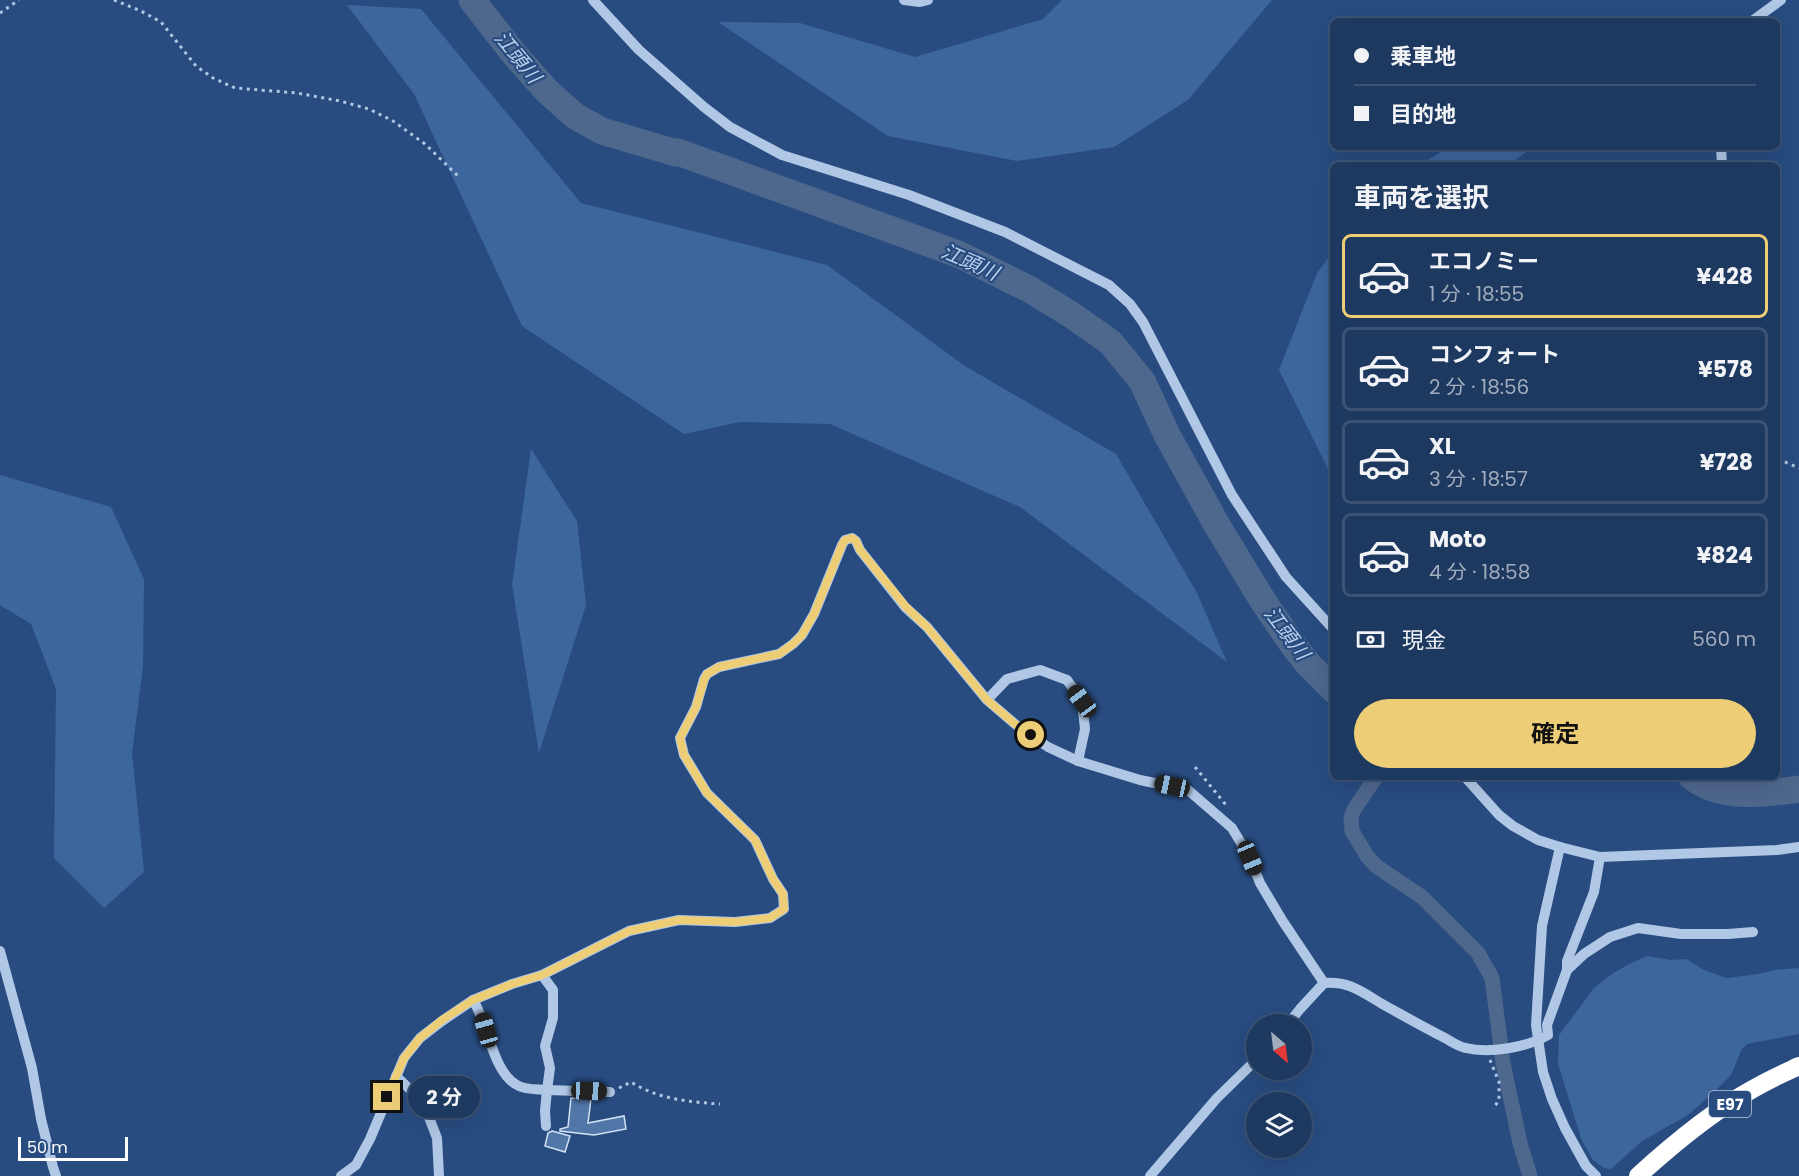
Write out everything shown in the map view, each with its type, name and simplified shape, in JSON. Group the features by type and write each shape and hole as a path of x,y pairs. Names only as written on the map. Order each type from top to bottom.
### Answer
{"highway":[{"name":"E97","path":"1638,1176 1667,1150 1713,1115 1753,1089 1799,1066"}],"street":[{"path":"593,0 639,50 730,127 782,155 909,195 1005,232 1109,285 1130,304 1143,322 1232,495 1286,577 1330,626"},
{"path":"904,0 920,2 928,0"},
{"path":"1756,18 1781,0"},
{"path":"341,1176 356,1165 370,1139 404,1058 420,1038 442,1020 473,1000 542,975 629,931 679,920 735,922 770,918 784,909 783,894 773,879 755,840 707,793 684,755 680,738 696,707 707,674 719,667 779,654 802,635 814,614 842,545 845,540 852,538 906,607 927,627 987,700 1015,724 1048,747 1078,761 1140,780 1188,790 1232,828 1250,858 1271,902 1324,984"},
{"path":"987,700 1007,679 1040,670 1067,680 1082,701 1085,729 1078,761"},
{"path":"1468,780 1499,815 1513,826 1538,840 1600,857 1799,847"},
{"path":"1560,847 1542,926 1536,1025 1543,1072 1552,1099 1586,1166 1596,1176"},
{"path":"1296,1014 1324,984 1336,982 1350,985 1465,1048 1490,1050 1539,1040 1548,1035 1547,1026 1567,970 1567,961 1594,892 1600,857"},
{"path":"1567,970 1584,954 1610,937 1638,928 1681,934 1753,932"},
{"path":"0,951 32,1068 41,1119 56,1176"},
{"path":"542,975 553,990 553,1018 545,1046 550,1068 545,1111 546,1126"},
{"path":"473,1000 481,1011 497,1060 506,1076 519,1087 610,1092"},
{"path":"1150,1176 1217,1098 1246,1070"},
{"path":"396,1076 423,1102 437,1138 439,1176"}],"path":[{"path":"0,13 20,0"},
{"path":"114,0 161,22 196,66 213,78 235,87 297,93 369,109 393,121 425,144 459,177"},
{"path":"1780,460 1799,468"},
{"path":"1195,767 1233,812 1232,828"},
{"path":"1490,1050 1499,1082 1499,1100 1493,1109"},
{"path":"610,1092 631,1082 642,1089 686,1102 720,1104"}],"shaded area":[{"path":"1062,0 1272,0 1188,100 1114,147 1017,161 888,136 718,22 800,23 915,57 1043,19"},
{"path":"347,5 421,9 581,203 827,265 965,366 1116,454 1197,593 1227,662 1020,507 830,424 740,422 684,434 522,326 414,94"},
{"path":"1445,150 1529,150 1512,162 1424,162"},
{"path":"1330,256 1330,473 1279,370 1317,273"},
{"path":"531,449 577,521 586,605 539,753 512,585"},
{"path":"0,475 111,507 144,579 143,666 132,753 144,872 104,908 54,858 56,689 31,624 0,605"},
{"path":"1648,956 1670,960 1686,959 1706,971 1727,978 1799,968 1799,1034 1747,1044 1742,1049 1731,1075 1688,1115 1642,1141 1611,1169 1604,1168 1593,1160 1582,1141 1558,1064 1559,1035 1594,988 1620,969"}],"building":[{"path":"571,1098 591,1099 588,1123 624,1116 626,1129 594,1135 560,1131 568,1127"},
{"path":"552,1131 570,1136 565,1152 545,1146 548,1133"}],"waterway":[{"name":"江頭川","path":"472,0 514,54 547,91 575,116 602,131 678,152 958,254 1029,289 1110,342 1142,381 1167,435 1218,527 1263,601 1293,645 1330,686"},
{"path":"1374,780 1351,817 1352,831 1376,866 1422,897 1478,953 1492,978 1503,1063 1520,1143 1530,1176"},
{"name":"江頭川","path":"1697,780 1716,789 1743,794 1799,789"}],"route":[{"path":"387,1097 404,1058 420,1038 442,1020 473,1000 542,975 629,931 679,920 735,922 770,918 784,909 783,894 773,879 755,840 707,793 684,755 680,738 696,707 707,674 719,667 779,654 802,635 814,614 845,540 852,538 856,541 860,550 906,607 927,627 987,700 1031,735"}]}
